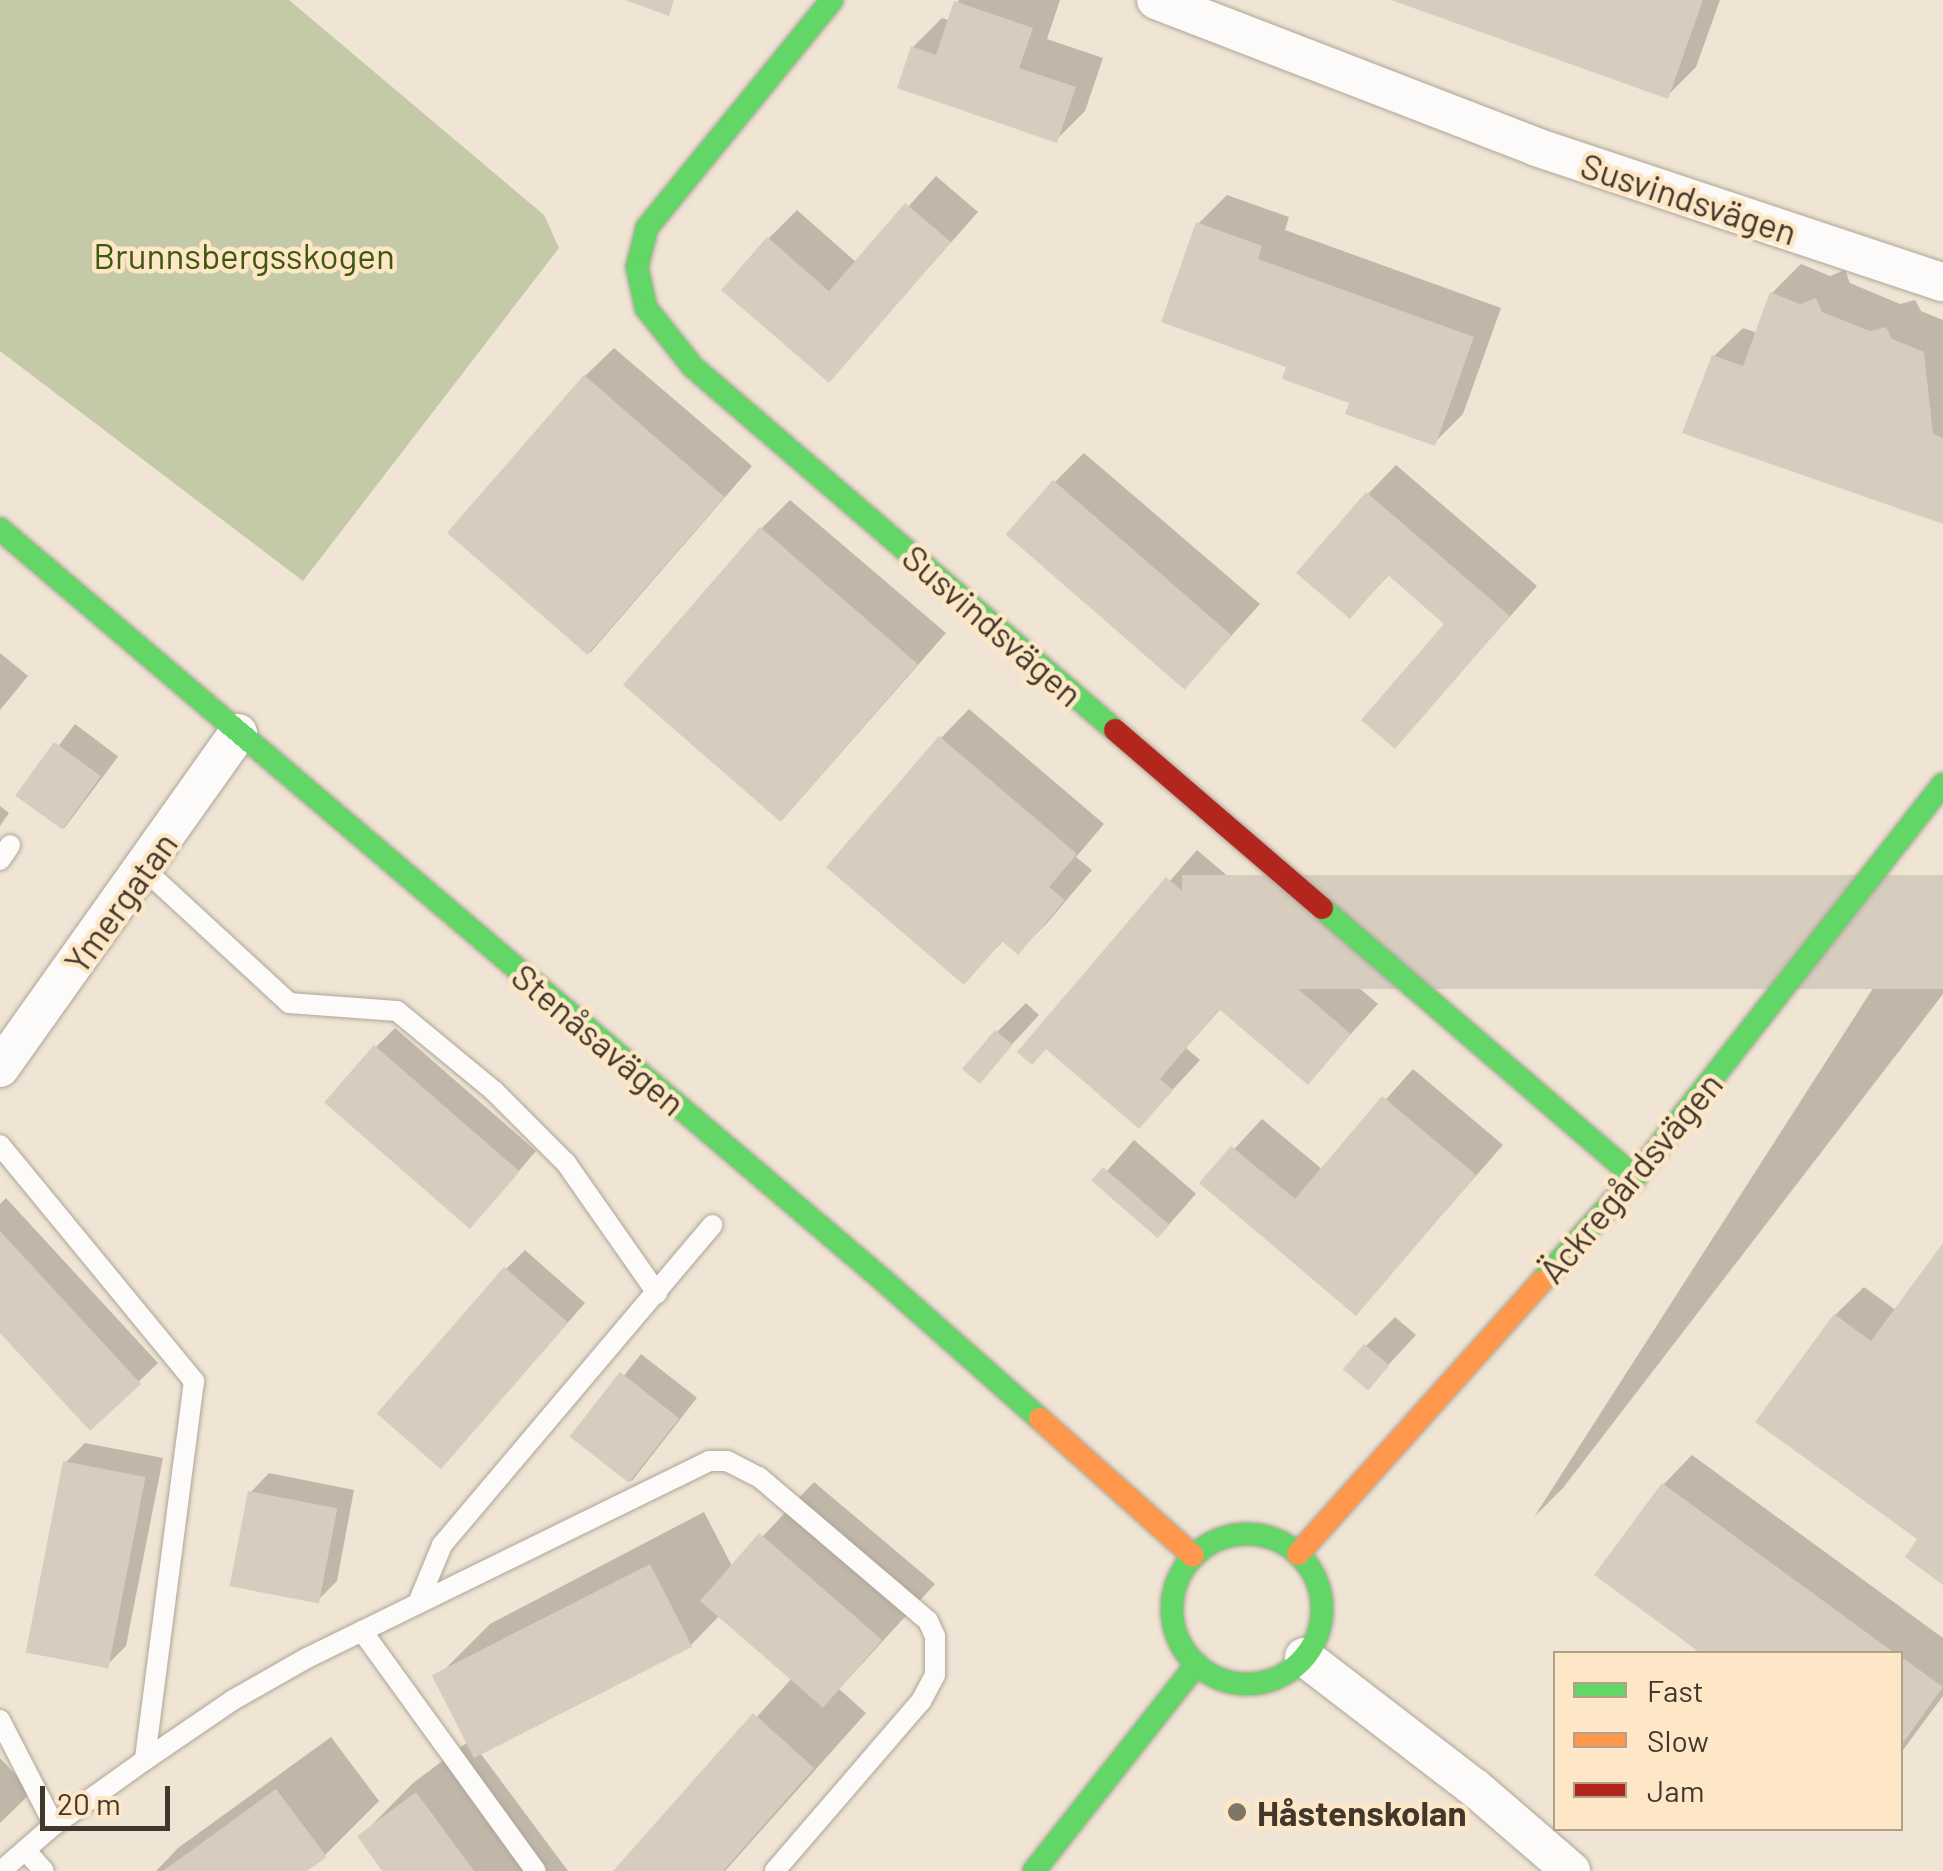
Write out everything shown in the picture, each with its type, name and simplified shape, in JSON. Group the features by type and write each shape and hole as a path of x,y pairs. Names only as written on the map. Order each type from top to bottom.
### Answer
{"street":[{"name":"Susvindsvägen","path":"832,0 647,228 637,267 646,308 693,367 1636,1177"},
{"name":"Susvindsvägen","path":"1156,0 1536,147 1943,282"},
{"name":"Stenåsavägen","path":"0,529 883,1280 1193,1556"},
{"name":"Ymergatan","path":"0,1068 145,870 238,733"},
{"name":"Äckregårdsvägen","path":"1298,1554 1636,1177 1943,784"},
{"path":"1254,1534 1270,1537 1298,1554 1317,1581 1322,1613 1320,1629 1304,1658 1281,1676 1252,1684 1222,1679 1197,1664 1179,1640 1172,1611 1177,1581 1193,1556 1221,1538 1254,1534"},
{"path":"1304,1658 1476,1788 1571,1871"},
{"path":"1034,1871 1197,1664"}],"lane":[{"path":"145,870 289,1003 397,1012 494,1091 566,1163 658,1293"},
{"path":"0,1145 194,1381 146,1760"},
{"path":"418,1603 442,1544 658,1293 712,1224"},
{"path":"1,1871 54,1825 233,1700 362,1631 709,1461 726,1460 759,1477 928,1621 937,1656 935,1675 921,1701 775,1871"},
{"path":"362,1631 536,1871"},
{"path":"0,1720 54,1825"},
{"path":"25,1850 44,1871"}],"green space":[{"name":"Brunnsbergsskogen","path":"0,0 289,0 544,215 559,248 303,581 0,351"}],"building":[{"path":"625,0 674,0 669,16"},
{"path":"1391,0 1703,0 1668,99"},
{"path":"954,1 1033,28 1019,68 1076,87 1057,143 897,88 911,46 936,55"},
{"path":"905,203 951,242 829,383 721,290 767,237 829,291"},
{"path":"1196,222 1262,246 1258,259 1474,337 1435,446 1345,414 1349,403 1282,379 1286,367 1161,322"},
{"path":"1770,292 1800,304 1816,298 1822,312 1870,331 1886,327 1892,339 1924,352 1933,434 1943,438 1943,524 1682,433 1712,355 1743,366"},
{"path":"584,375 724,497 587,655 447,533"},
{"path":"1053,480 1232,635 1185,690 1006,534"},
{"path":"1366,492 1510,616 1395,749 1361,720 1444,624 1388,575 1350,619 1296,573"},
{"path":"760,527 918,664 781,822 623,685"},
{"path":"939,736 1077,854 1049,887 1065,900 1018,955 1002,941 964,985 826,867"},
{"path":"54,742 101,776 62,829 15,795"},
{"path":"1182,875 1943,875 1943,989 1182,989"},
{"path":"1166,877 1351,1034 1308,1085 1219,1009 1160,1079 1173,1090 1139,1129 1046,1049 1032,1065 1017,1052"},
{"path":"995,1030 1013,1045 980,1084 962,1069"},
{"path":"374,1045 520,1172 470,1229 324,1102"},
{"path":"1382,1096 1476,1175 1356,1316 1199,1183 1231,1146 1295,1199"},
{"path":"1103,1167 1169,1225 1158,1238 1091,1181"},
{"path":"0,1231 141,1384 90,1431 0,1333"},
{"path":"1943,1243 1943,1585 1905,1557 1917,1539 1755,1422 1834,1314 1871,1341"},
{"path":"504,1267 568,1323 441,1469 377,1413"},
{"path":"1364,1344 1389,1365 1368,1390 1343,1369"},
{"path":"620,1372 679,1418 629,1483 570,1437"},
{"path":"63,1461 145,1477 108,1668 26,1652"},
{"path":"1662,1483 1892,1651 1698,1651 1594,1575"},
{"path":"248,1491 337,1508 319,1604 229,1586"},
{"path":"759,1533 882,1640 823,1708 700,1601"},
{"path":"650,1564 692,1647 474,1758 432,1675"},
{"path":"1903,1658 1943,1687 1903,1743"},
{"path":"753,1713 814,1768 723,1871 613,1871"},
{"path":"276,1789 327,1857 307,1871 163,1871"},
{"path":"416,1792 474,1871 382,1871 357,1836"}],"traffic: fast":[{"path":"832,0 647,228 637,267 646,308 693,367 1115,730"},
{"path":"0,529 883,1280 1040,1419"},
{"path":"1541,1282 1635,1177 1943,784"},
{"path":"1322,908 1635,1177"},
{"path":"1247,1534 1276,1540 1300,1556 1316,1580 1322,1609 1316,1638 1300,1662 1276,1678 1247,1684 1218,1678 1194,1662 1178,1638 1172,1609 1178,1580 1194,1556 1218,1540 1247,1534"},
{"path":"1034,1871 1197,1664"}],"traffic: slow":[{"path":"1298,1554 1541,1282"},
{"path":"1040,1419 1193,1556"}],"traffic: jam":[{"path":"1115,730 1322,908"}],"place":[{"name":"Håstenskolan","path":"1237,1812"}]}
